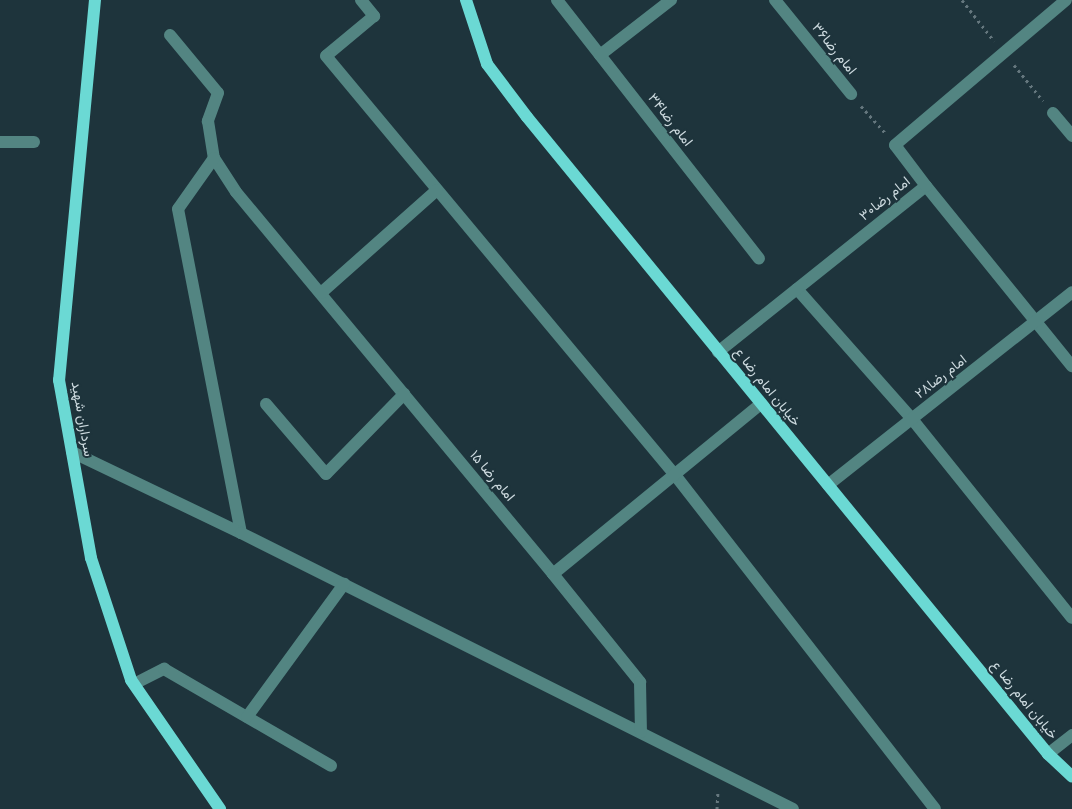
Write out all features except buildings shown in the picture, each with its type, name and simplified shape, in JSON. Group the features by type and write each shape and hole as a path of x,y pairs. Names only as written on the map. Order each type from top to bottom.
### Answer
{"main road":[{"name":"سرداران شهید","path":"95,0 59,380 91,558 134,684 220,809"},
{"name":"خیابان امام رضا ع","path":"466,0 488,64 718,352 1048,754 1072,776"}],"street":[{"path":"361,0 374,16 326,56 675,475 935,809"},
{"name":"امام رضا۳۴","path":"556,0 759,259"},
{"path":"600,55 671,0"},
{"name":"امام رضا۳۶","path":"775,0 851,94"},
{"path":"895,145 1066,0"},
{"path":"170,35 218,93 208,120 214,158 178,209 240,533"},
{"path":"1053,113 1072,136"},
{"path":"0,142 34,142"},
{"name":"امام رضا۳۰","path":"718,352 926,186 895,145"},
{"name":"۱۵ امام رضا","path":"214,158 236,192 553,574 640,682 641,732"},
{"path":"926,186 1072,366"},
{"path":"321,293 437,190"},
{"path":"797,289 912,419 1072,618"},
{"name":"امام رضا۲۸","path":"828,485 1072,292"},
{"path":"266,404 326,474 404,394"},
{"path":"553,574 761,404"},
{"path":"72,452 344,584 793,809"},
{"path":"247,717 344,584"},
{"path":"134,684 164,669 331,766"},
{"path":"1048,754 1072,735"}],"path":[{"path":"851,94 895,145"}]}
